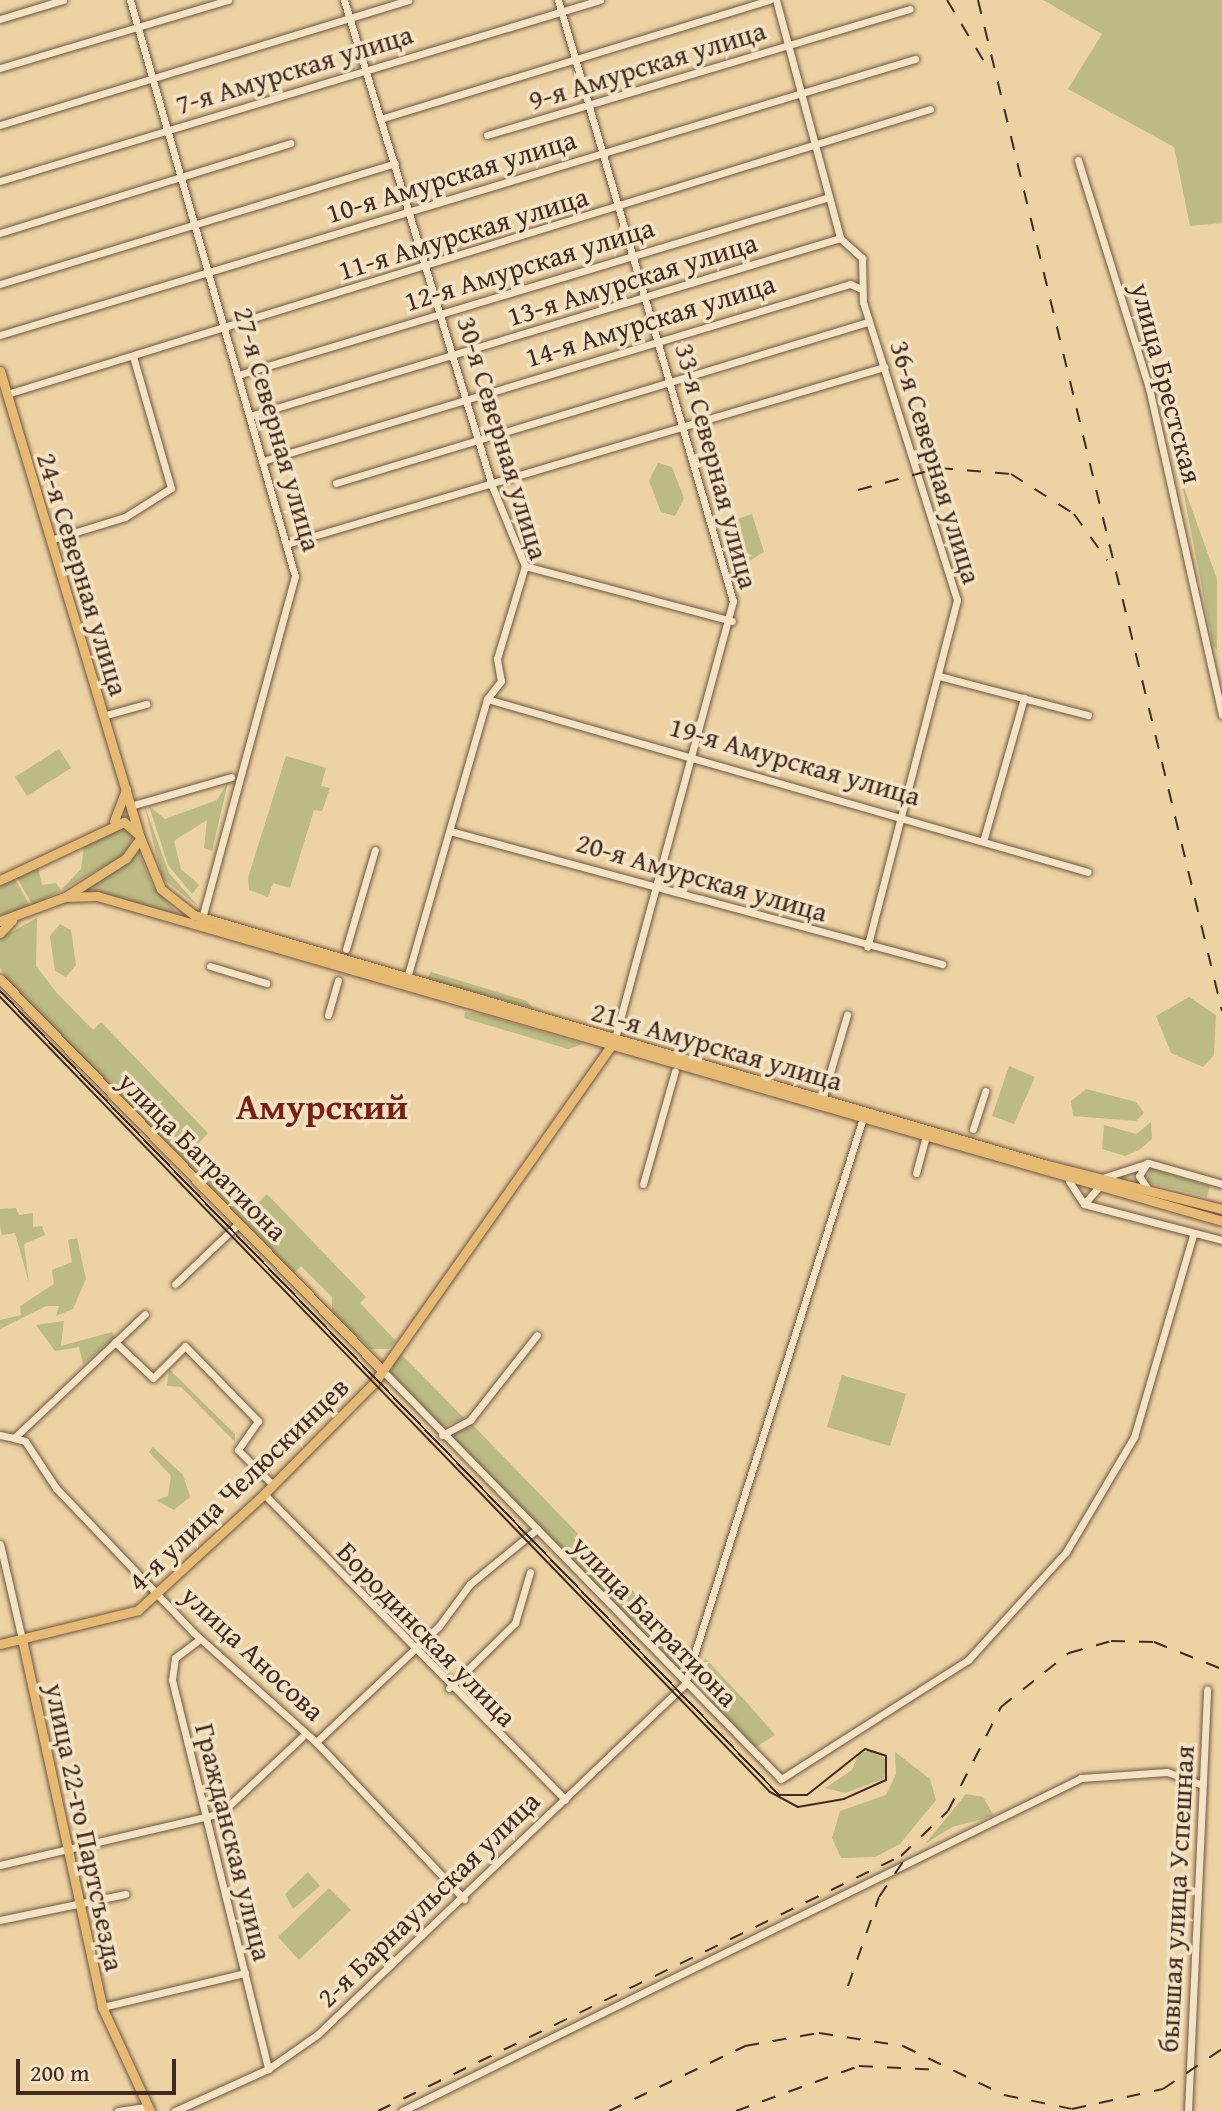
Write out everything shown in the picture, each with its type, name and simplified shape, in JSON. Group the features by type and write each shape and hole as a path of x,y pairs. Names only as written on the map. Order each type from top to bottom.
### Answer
{"main road":[{"name":"24-я Северная улица","path":"0,371 103,716 134,805 140,837 161,889 200,922"},
{"path":"0,880 114,821 126,789"},
{"path":"0,921 12,920 65,897 120,863 140,837 114,821"},
{"path":"65,897 97,896 200,922"},
{"path":"0,933 12,920"},
{"name":"21-я Амурская улица","path":"200,922 211,930 614,1042"},
{"name":"21-я Амурская улица","path":"200,922 407,978 676,1064 1222,1209"},
{"name":"улица Багратиона","path":"0,979 380,1368"},
{"name":"4-я улица Челюскинцев","path":"0,1644 126,1615 160,1595 264,1494 380,1368 614,1042"},
{"name":"21-я Амурская улица","path":"676,1064 822,1100 925,1140 1222,1221"},
{"name":"улица 22-го Партсъезда","path":"22,1639 102,2007 149,2109"}],"street":[{"path":"0,19 63,0"},
{"name":"27-я Северная улица","path":"130,0 290,543 295,576 289,620 200,922"},
{"path":"0,68 228,0"},
{"name":"30-я Северная улица","path":"344,0 363,71 395,163 492,486 525,566 497,659 501,681 487,699 407,978"},
{"path":"0,125 408,0"},
{"name":"33-я Северная улица","path":"558,0 728,577 732,621 614,1042"},
{"name":"7-я Амурская улица","path":"0,181 600,0"},
{"path":"380,119 769,0"},
{"name":"36-я Северная улица","path":"776,0 840,238 862,258 861,289 868,322 957,600 867,947"},
{"name":"9-я Амурская улица","path":"487,135 910,9"},
{"name":"10-я Амурская улица","path":"0,335 915,59"},
{"name":"11-я Амурская улица","path":"7,394 620,208 930,109"},
{"path":"0,233 290,143"},
{"name":"улица Брестская","path":"1078,160 1152,401 1222,715"},
{"path":"0,284 395,163"},
{"name":"12-я Амурская улица","path":"241,374 829,197"},
{"name":"13-я Амурская улица","path":"253,415 840,238"},
{"name":"14-я Амурская улица","path":"266,460 659,339 850,284 861,289"},
{"path":"336,483 868,322"},
{"path":"50,540 125,517 171,488 133,356"},
{"path":"290,543 492,486 884,367"},
{"path":"525,566 732,621"},
{"path":"939,676 1088,715"},
{"path":"984,838 1024,698"},
{"name":"19-я Амурская улица","path":"487,699 902,813 1088,872"},
{"path":"103,716 146,704"},
{"path":"134,805 231,777"},
{"name":"20-я Амурская улица","path":"450,831 867,947 942,964"},
{"path":"346,949 375,850"},
{"path":"210,966 266,983"},
{"path":"328,1015 338,980"},
{"path":"822,1100 847,1015"},
{"path":"643,1184 676,1064"},
{"path":"973,1129 985,1091"},
{"path":"685,1684 863,1116"},
{"path":"916,1173 925,1140"},
{"path":"1149,1163 1139,1176 1152,1192"},
{"path":"1093,1177 1149,1163 1222,1184"},
{"path":"1069,1181 1084,1204 1193,1235 1222,1240"},
{"path":"1084,1204 1097,1189"},
{"path":"175,1284 239,1223"},
{"name":"улица Багратиона","path":"380,1368 442,1435 781,1779 919,1696 989,1643 1066,1552 1118,1468 1147,1399 1193,1235"},
{"path":"0,1435 14,1438 145,1314"},
{"path":"442,1435 470,1420 537,1335"},
{"path":"115,1342 153,1378 185,1346 258,1421 238,1450 273,1485"},
{"name":"улица Аносова","path":"14,1438 25,1441 56,1488 200,1639 302,1737 316,1742 464,1899"},
{"name":"Бородинская улица","path":"264,1494 449,1688 565,1799"},
{"path":"316,1742 413,1651 470,1584 537,1529"},
{"name":"улица 22-го Партсъезда","path":"0,1544 22,1639"},
{"path":"449,1688 515,1623 527,1597 524,1584 530,1572"},
{"name":"Гражданская улица","path":"200,1639 175,1658 172,1680 201,1817 245,1973 268,2069"},
{"name":"2-я Барнаульская улица","path":"175,2111 268,2069 318,2034 464,1899 685,1684"},
{"name":"бывшая улица Успешная","path":"1188,2111 1207,1689"},
{"path":"0,1865 221,1813 302,1737"},
{"path":"402,2111 1081,1778 1167,1772 1203,1785"},
{"path":"0,1920 125,1894"},
{"path":"102,2007 245,1973"},
{"path":"118,2111 149,2109"}],"shaded area":[{"path":"1043,0 1222,0 1222,223 1190,226 1174,147 1068,89 1102,34"},
{"path":"658,463 672,467 684,498 675,516 661,512 649,481"},
{"path":"1181,479 1217,579 1217,650 1213,646"},
{"path":"752,514 764,552 735,570 723,524"},
{"path":"59,749 71,768 27,796 15,777"},
{"path":"286,756 326,768 321,786 330,788 322,811 314,810 290,888 273,883 268,897 249,890 248,878"},
{"path":"228,782 212,851 204,848 207,820 174,841 181,869 199,885 192,894 168,865 149,806 165,819 217,800"},
{"path":"144,804 169,873 200,908 162,878"},
{"path":"119,824 134,834 127,853 33,906 16,876 38,867 42,885 56,883 61,890 81,869 84,846"},
{"path":"139,852 152,885 180,916 84,891"},
{"path":"14,877 31,908 0,916 0,885"},
{"path":"37,918 36,966 57,993 93,1030 101,1022 208,1133 198,1144 257,1204 267,1194 366,1297 360,1303 396,1341 388,1349 370,1349 332,1311 332,1297 301,1266 294,1273 12,987 0,968 0,938"},
{"path":"60,924 71,930 76,965 66,977 55,971 50,936"},
{"path":"431,972 527,1001 533,1008 427,979"},
{"path":"1189,997 1216,1015 1214,1055 1203,1067 1171,1053 1156,1016"},
{"path":"465,1012 583,1044 568,1049 464,1018"},
{"path":"1009,1066 1035,1077 1014,1124 992,1116"},
{"path":"1086,1089 1136,1102 1144,1113 1136,1121 1073,1116 1071,1101"},
{"path":"1151,1122 1152,1139 1139,1150 1125,1156 1102,1149 1104,1125 1136,1134"},
{"path":"1151,1168 1210,1186 1207,1197 1146,1182"},
{"path":"16,1208 19,1215 33,1213 33,1227 42,1226 45,1235 24,1244 29,1283 15,1233 2,1235 0,1226 0,1209"},
{"path":"77,1238 86,1279 73,1309 56,1316 59,1306 46,1306 0,1329 0,1320 21,1315 20,1306 54,1284 52,1270 72,1262 68,1240"},
{"path":"64,1321 61,1346 112,1332 115,1338 83,1364 79,1347 55,1351 36,1325"},
{"path":"398,1351 465,1419 440,1427 391,1373"},
{"path":"169,1369 235,1434 235,1442 181,1387 167,1386"},
{"path":"842,1375 906,1394 890,1446 827,1427"},
{"path":"470,1422 696,1656 685,1678 449,1436"},
{"path":"153,1447 183,1475 190,1497 174,1510 156,1500 168,1496 171,1476 149,1452"},
{"path":"705,1658 775,1735 751,1750 707,1705 722,1689 701,1670"},
{"path":"875,1750 887,1761 884,1779 845,1793 825,1788 852,1770 859,1753"},
{"path":"895,1752 930,1779 936,1800 900,1844 875,1857 841,1858 832,1838 840,1811 886,1795 896,1774"},
{"path":"966,1794 983,1797 994,1816 952,1827 925,1844"},
{"path":"308,1872 320,1886 293,1909 285,1894"},
{"path":"329,1888 351,1910 299,1960 278,1937"}],"tram line":[{"path":"0,991 779,1795 807,1795 865,1749 886,1756 886,1780 844,1799 798,1807 770,1792 0,997"}],"railway":[{"path":"947,0 988,68"},
{"path":"978,0 1222,1011"},
{"path":"858,490 939,468 1011,474 1074,514 1107,560"},
{"path":"378,2111 901,1856 948,1811 1001,1707 1069,1653 1111,1641 1154,1642 1222,1669"},
{"path":"848,1986 879,1897 907,1856"},
{"path":"609,2111 745,2046 819,2033 903,2046 1004,2095 1072,2109 1163,2089 1222,2049"},
{"path":"736,2111 859,2066 942,2070"}],"district":[{"name":"Амурский","path":"322,1106"}]}
